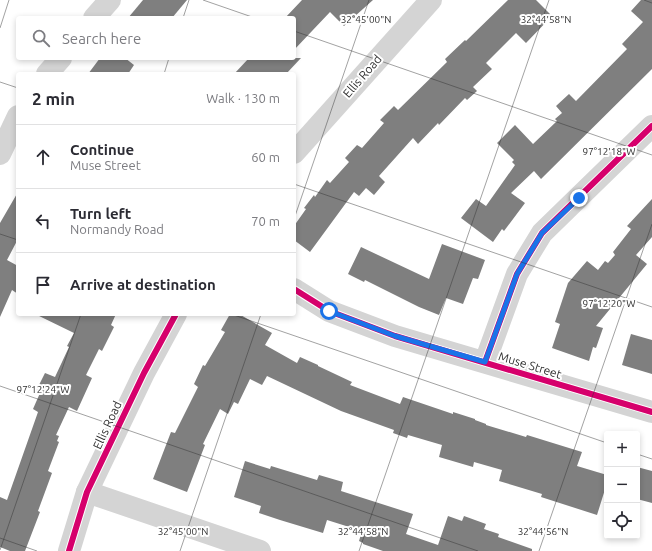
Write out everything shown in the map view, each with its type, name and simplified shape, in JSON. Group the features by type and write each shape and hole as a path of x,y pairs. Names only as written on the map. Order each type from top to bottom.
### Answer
{"street":[{"path":"96,16 110,0"},
{"name":"Ellis Road","path":"296,151 431,0"},
{"path":"49,72 59,60"},
{"path":"0,154 16,120"},
{"path":"485,362 517,274 542,233 652,126"},
{"name":"Muse Street","path":"296,290 329,311 395,336 652,412"},
{"name":"Ellis Road","path":"69,551 87,492 144,373 175,316"},
{"path":"87,492 260,551"}],"building":[{"path":"143,0 187,0 174,16 130,16"},
{"path":"302,0 373,0 344,26 330,12 296,48 296,16 287,16"},
{"path":"508,0 536,0 552,16 526,43 516,33 486,63 492,69 473,87 477,91 467,100 465,98 418,144 413,138 379,176 385,182 374,195 366,188 359,196 354,192 310,252 296,242 296,223 306,209 304,208 314,195 315,197 327,180 330,183 349,162 345,158 357,145 362,148 384,123 380,120 394,106 398,110 447,62 445,59 465,40 466,41"},
{"path":"641,0 652,0 652,69 541,179 534,171 511,193 525,203 504,231 502,229 493,242 461,218 476,199 486,206 515,165 512,162 514,160 497,143 515,125 533,144 557,121 555,119 562,113 556,106 569,94 576,101 627,49 622,44 643,22 631,11"},
{"path":"296,58 301,58 288,72 236,72 247,60 296,60"},
{"path":"98,60 128,60 134,65 129,72 90,72"},
{"path":"16,195 16,243 7,260 16,265 16,293 12,290 0,317 0,223"},
{"path":"652,199 652,237 636,255 647,264 596,326 603,328 596,348 593,347 589,361 552,348 560,324 555,322 568,283 587,261 598,270 605,261 608,263 615,255 613,252 631,229 627,226"},
{"path":"442,244 485,260 478,279 473,278 463,304 446,298 439,315 419,307 365,280 364,282 348,274 361,247 429,279"},
{"path":"39,316 115,316 111,325 114,327 102,351 99,349 86,375 92,378 77,411 69,407 56,435 59,436 57,441 59,442 48,471 52,473 38,511 40,512 25,551 10,551 0,547 0,497 7,500 38,412 33,409 40,393 36,391 45,373 55,377 69,347 67,346 74,333"},
{"path":"229,316 242,316 272,333 265,345 297,363 300,357 318,365 352,382 350,385 400,404 403,397 453,414 453,412 475,419 486,425 526,437 527,435 582,452 577,466 604,474 604,493 597,515 541,497 542,494 499,481 502,470 474,462 473,467 439,457 442,445 408,435 407,438 393,433 394,430 341,411 267,376 262,385 250,379 238,404 234,402 228,414 220,409 203,444 205,445 187,492 153,479 171,432 175,433 198,387 194,384 203,365 205,366 225,332 221,330"},
{"path":"631,334 652,340 652,374 622,365"},
{"path":"245,461 270,469 271,466 317,480 319,475 343,482 341,491 413,514 406,534 438,545 448,516 462,521 464,516 486,524 484,529 499,534 498,537 532,549 532,551 383,551 363,544 359,541 362,531 327,520 323,533 280,520 259,513 261,506 234,497"},
{"path":"640,468 652,471 652,503 640,500"}],"cycle path":[{"path":"485,362 517,274 542,233 652,126"},
{"path":"296,290 329,311 395,336 652,412"},
{"path":"69,551 87,492 144,373 175,316"}],"route":[{"path":"329,311 395,336 485,362 517,274 542,233 579,198"}]}
